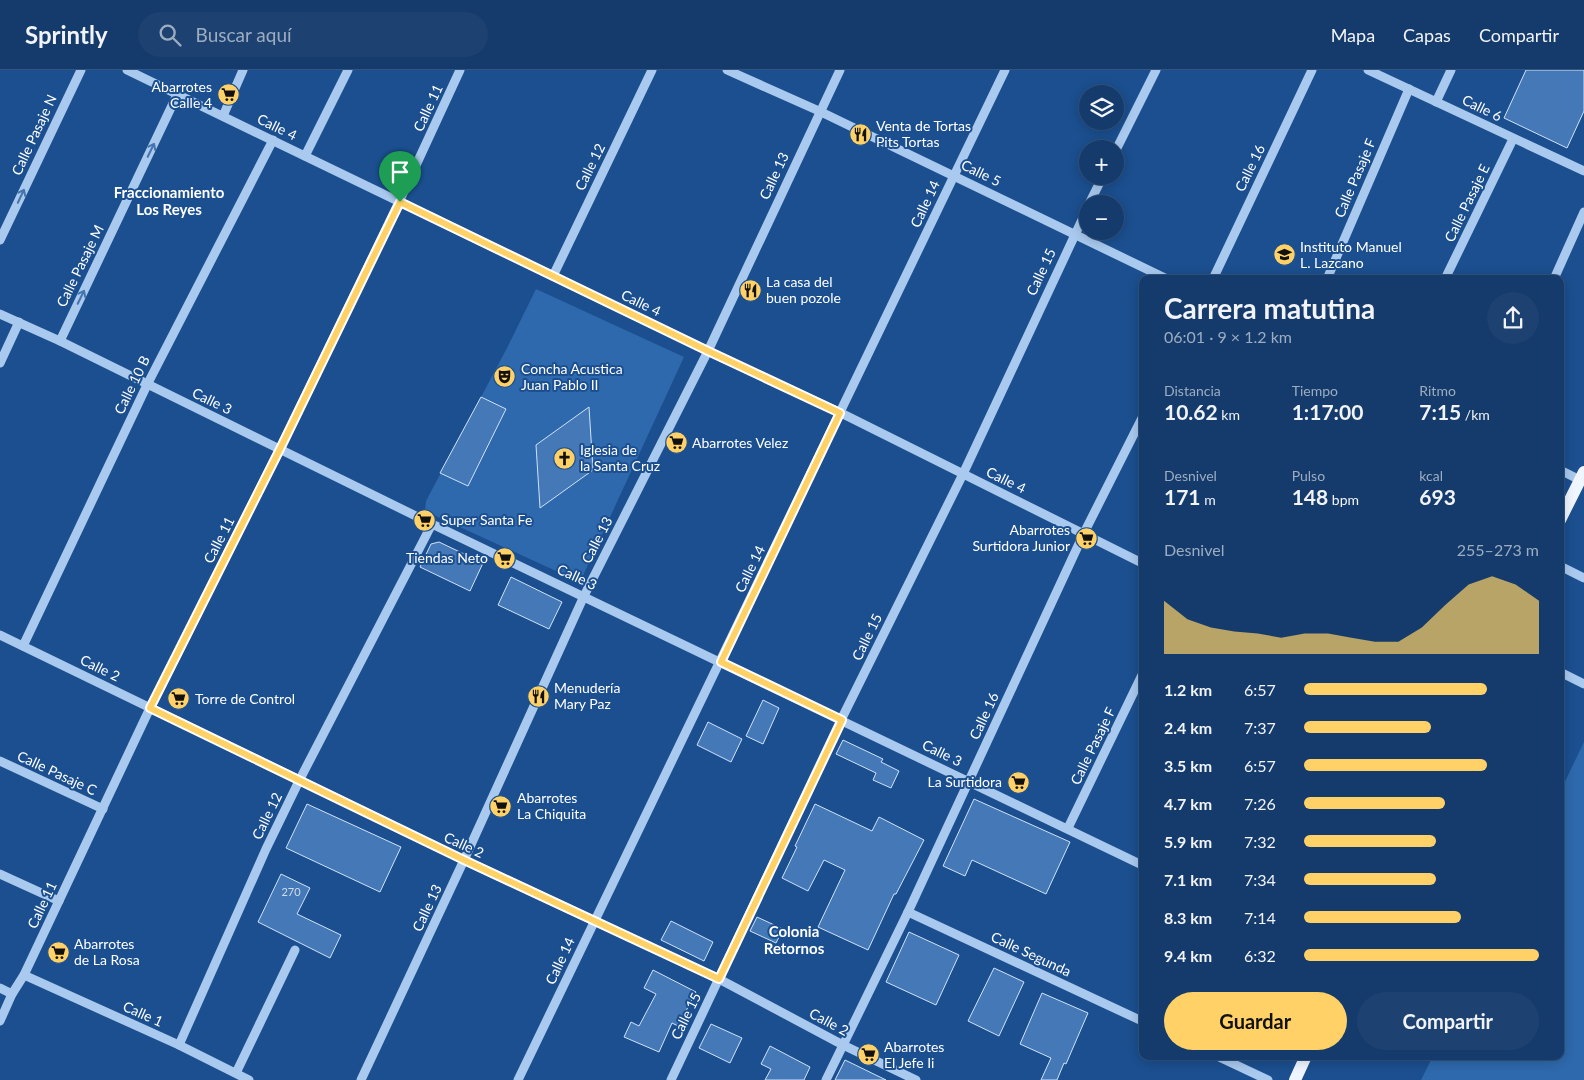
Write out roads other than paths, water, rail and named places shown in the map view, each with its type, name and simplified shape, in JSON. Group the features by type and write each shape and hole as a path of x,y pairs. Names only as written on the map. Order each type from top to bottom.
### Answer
{"main road":[{"path":"1564,512 1582,476"},
{"path":"1295,1080 1304,1060"}],"street":[{"name":"Calle Pasaje N","path":"0,240 81,70"},
{"name":"Calle 4","path":"127,70 840,413 1139,561"},
{"path":"222,116 243,70"},
{"path":"305,156 348,70"},
{"name":"Calle 11","path":"0,1021 59,902 150,708 280,449 400,202 460,70"},
{"name":"Calle 12","path":"553,276 652,70"},
{"name":"Calle 5","path":"728,70 820,111 1159,275"},
{"name":"Calle 13","path":"360,1080 464,860 584,596 708,351 840,70"},
{"name":"Calle 14","path":"518,1080 1005,70"},
{"path":"1121,140 1156,70"},
{"name":"Calle 16","path":"1215,275 1312,70"},
{"name":"Calle 6","path":"1368,70 1584,171"},
{"path":"1436,102 1451,70"},
{"name":"Calle Pasaje F","path":"1329,275 1409,89"},
{"name":"Calle Pasaje M","path":"60,341 177,95"},
{"name":"Calle Pasaje E","path":"1447,275 1514,139"},
{"name":"Calle 10 B","path":"23,646 147,385 273,140"},
{"path":"1556,275 1584,212"},
{"name":"Calle 15","path":"670,1080 842,720 963,474 1079,223"},
{"name":"Calle 3","path":"0,314 60,341 432,524 1139,864"},
{"path":"0,363 19,322"},
{"name":"Calle 16","path":"826,1080 908,912 1084,533 1139,424"},
{"path":"1564,471 1582,476"},
{"name":"Calle 12","path":"179,1045 266,849 299,781 432,524"},
{"path":"1564,568 1584,578"},
{"name":"Calle 2","path":"0,635 464,860 719,979 843,1045 916,1080"},
{"path":"1564,674 1584,684"},
{"name":"Calle Pasaje F","path":"1068,828 1139,681"},
{"name":"Calle Pasaje C","path":"0,761 103,809"},
{"path":"0,874 59,902"},
{"name":"Calle Segunda","path":"908,912 1139,1020"},
{"path":"236,1073 295,950"},
{"name":"Calle 1","path":"24,975 179,1045 249,1080"},
{"path":"0,988 12,994"},
{"path":"1226,1060 1268,1080"}],"place":[{"name":"Abarrotes Calle 4","path":"228,95"},
{"name":"Venta de Tortas Pits Tortas","path":"860,134"},
{"name":"Instituto Manuel L. Lazcano","path":"1284,255"},
{"name":"La casa del buen pozole","path":"750,290"},
{"name":"Concha Acustica Juan Pablo II","path":"505,377"},
{"name":"Abarrotes Velez","path":"676,443"},
{"name":"Iglesia de la Santa Cruz","path":"564,458"},
{"name":"Super Santa Fe","path":"425,520"},
{"name":"Abarrotes Surtidora Junior","path":"1086,538"},
{"name":"Tiendas Neto","path":"504,558"},
{"name":"Menudería Mary Paz","path":"538,696"},
{"name":"Torre de Control","path":"179,699"},
{"name":"La Surtidora","path":"1018,782"},
{"name":"Abarrotes La Chiquita","path":"501,806"},
{"name":"Abarrotes de La Rosa","path":"58,952"},
{"name":"Abarrotes El Jefe Ii","path":"868,1055"}],"district":[{"name":"Fraccionamiento Los Reyes","path":"169,202"},
{"name":"Colonia Retornos","path":"794,940"}]}
